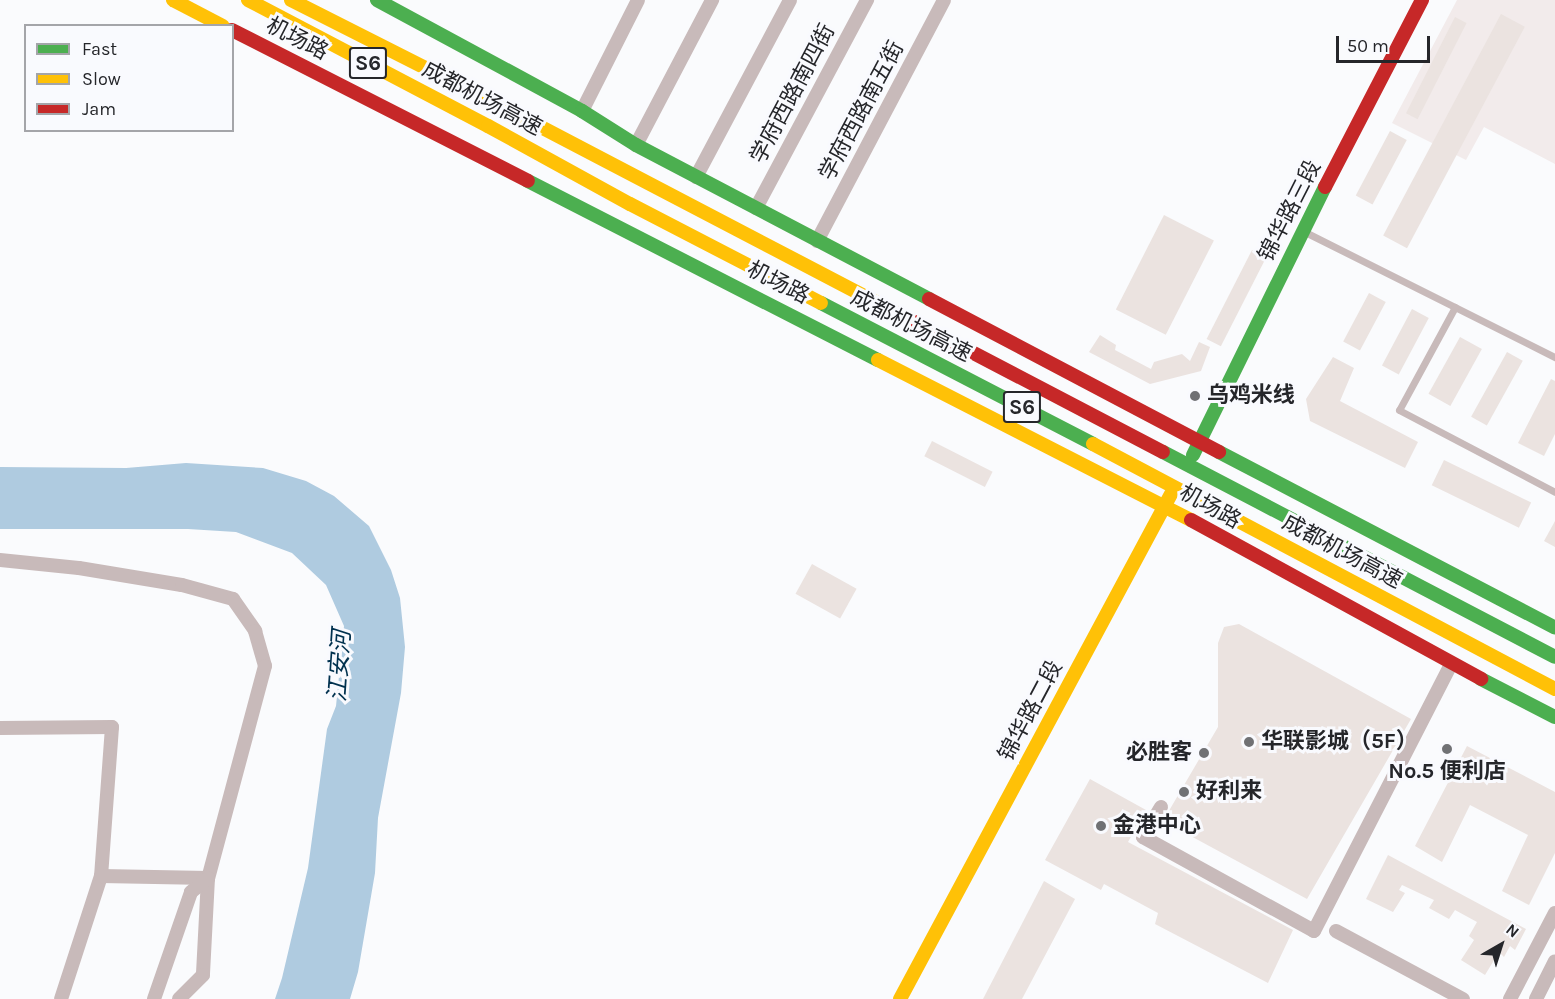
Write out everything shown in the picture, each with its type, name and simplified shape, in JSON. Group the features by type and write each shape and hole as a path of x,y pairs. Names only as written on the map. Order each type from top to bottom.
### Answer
{"main road":[{"path":"173,0 220,24"},
{"name":"成都机场高速","path":"248,0 488,126 630,204 1163,480 1555,689"},
{"name":"成都机场高速","path":"291,0 497,104 1555,657"},
{"path":"377,0 582,111 636,145 696,177 1200,444 1555,628"},
{"name":"锦华路三段","path":"1200,444 1302,231 1422,0"},
{"name":"机场路","path":"234,31 1165,506 1450,663 1555,717"},
{"name":"锦华路二段","path":"900,999 1200,444"}],"street":[{"path":"582,111 639,0"},
{"path":"636,145 712,0"},
{"path":"696,177 790,0"},
{"name":"学府西路南四街","path":"756,208 867,0"},
{"name":"学府西路南五街","path":"818,241 944,0"},
{"path":"0,560 79,568 182,585 233,599 255,630 265,666 208,878 203,975 179,999"},
{"path":"1161,807 1143,837 1314,931 1450,663"},
{"path":"0,729 112,727 101,876 61,999"},
{"path":"101,876 208,878"},
{"path":"154,999 191,892 208,878"},
{"path":"1510,999 1555,913"},
{"path":"1336,931 1463,999"},
{"path":"1536,999 1555,961"}],"lane":[{"path":"1302,231 1555,357"},
{"path":"1455,307 1399,410 1555,492"}],"shaded area":[{"path":"1457,0 1555,0 1555,164 1484,127 1466,160 1392,123"}],"water":[{"name":"江安河","path":"186,463 263,468 306,481 334,496 369,526 391,570 400,598 405,647 401,693 378,818 375,873 358,972 350,999 275,999 308,868 327,729 336,706 344,626 326,585 292,553 236,532 188,529 0,529 0,467 126,468"}],"building":[{"path":"1501,14 1525,27 1407,248 1383,236"},
{"path":"1455,17 1467,23 1418,119 1406,113"},
{"path":"1390,131 1407,140 1373,204 1356,195"},
{"path":"1164,215 1214,240 1166,335 1116,309"},
{"path":"1252,250 1266,257 1221,346 1207,339"},
{"path":"1369,293 1386,302 1360,350 1343,342"},
{"path":"1412,309 1429,318 1399,374 1382,366"},
{"path":"1100,335 1116,345 1115,350 1151,369 1154,362 1182,354 1190,361 1199,342 1210,347 1201,371 1150,384 1089,352"},
{"path":"1460,337 1482,349 1450,406 1428,394"},
{"path":"1507,352 1523,361 1487,425 1471,417"},
{"path":"1333,357 1354,368 1340,401 1418,442 1405,468 1310,421 1306,399"},
{"path":"1551,379 1555,381 1555,434 1544,456 1518,443"},
{"path":"932,441 993,472 985,487 924,456"},
{"path":"1444,460 1531,503 1519,528 1432,485"},
{"path":"1555,521 1555,547 1544,541"},
{"path":"812,564 857,589 840,618 796,594"},
{"path":"1239,624 1411,719 1307,899 1163,821 1218,727 1218,643 1224,627"},
{"path":"1467,746 1555,792 1555,853 1529,905 1502,891 1528,835 1470,805 1442,862 1415,846"},
{"path":"1090,779 1146,810 1128,842 1293,930 1268,983 1155,924 1158,913 1104,884 1101,890 1045,860"},
{"path":"1388,855 1526,929 1515,950 1510,946 1504,957 1499,952 1485,975 1461,960 1474,940 1469,936 1477,922 1455,910 1449,919 1429,908 1434,900 1402,885 1399,890 1405,893 1393,912 1366,899"},
{"path":"1044,881 1075,899 1022,999 983,999"}],"traffic: fast":[{"path":"377,0 582,111 636,145 929,299"},
{"path":"528,181 878,360"},
{"path":"1193,455 1325,187"},
{"path":"821,303 1093,444"},
{"path":"1163,452 1555,657"},
{"path":"1219,452 1555,628"},
{"path":"1481,679 1555,717"}],"traffic: slow":[{"path":"173,0 219,24"},
{"path":"248,0 488,126"},
{"path":"291,0 497,104"},
{"path":"497,104 897,313"},
{"path":"488,126 630,204 821,303"},
{"path":"878,360 1191,520"},
{"path":"1093,444 1555,689"},
{"path":"900,999 1171,494"}],"traffic: jam":[{"path":"1325,187 1422,0"},
{"path":"234,31 528,181"},
{"path":"929,299 1219,452"},
{"path":"897,313 1163,452"},
{"path":"1191,520 1481,679"}],"place":[{"name":"乌鸡米线","path":"1195,396"},
{"name":"华联影城（5F）","path":"1249,742"},
{"name":"No.5 便利店","path":"1447,749"},
{"name":"必胜客","path":"1204,753"},
{"name":"好利来","path":"1184,792"},
{"name":"金港中心","path":"1101,826"}]}
